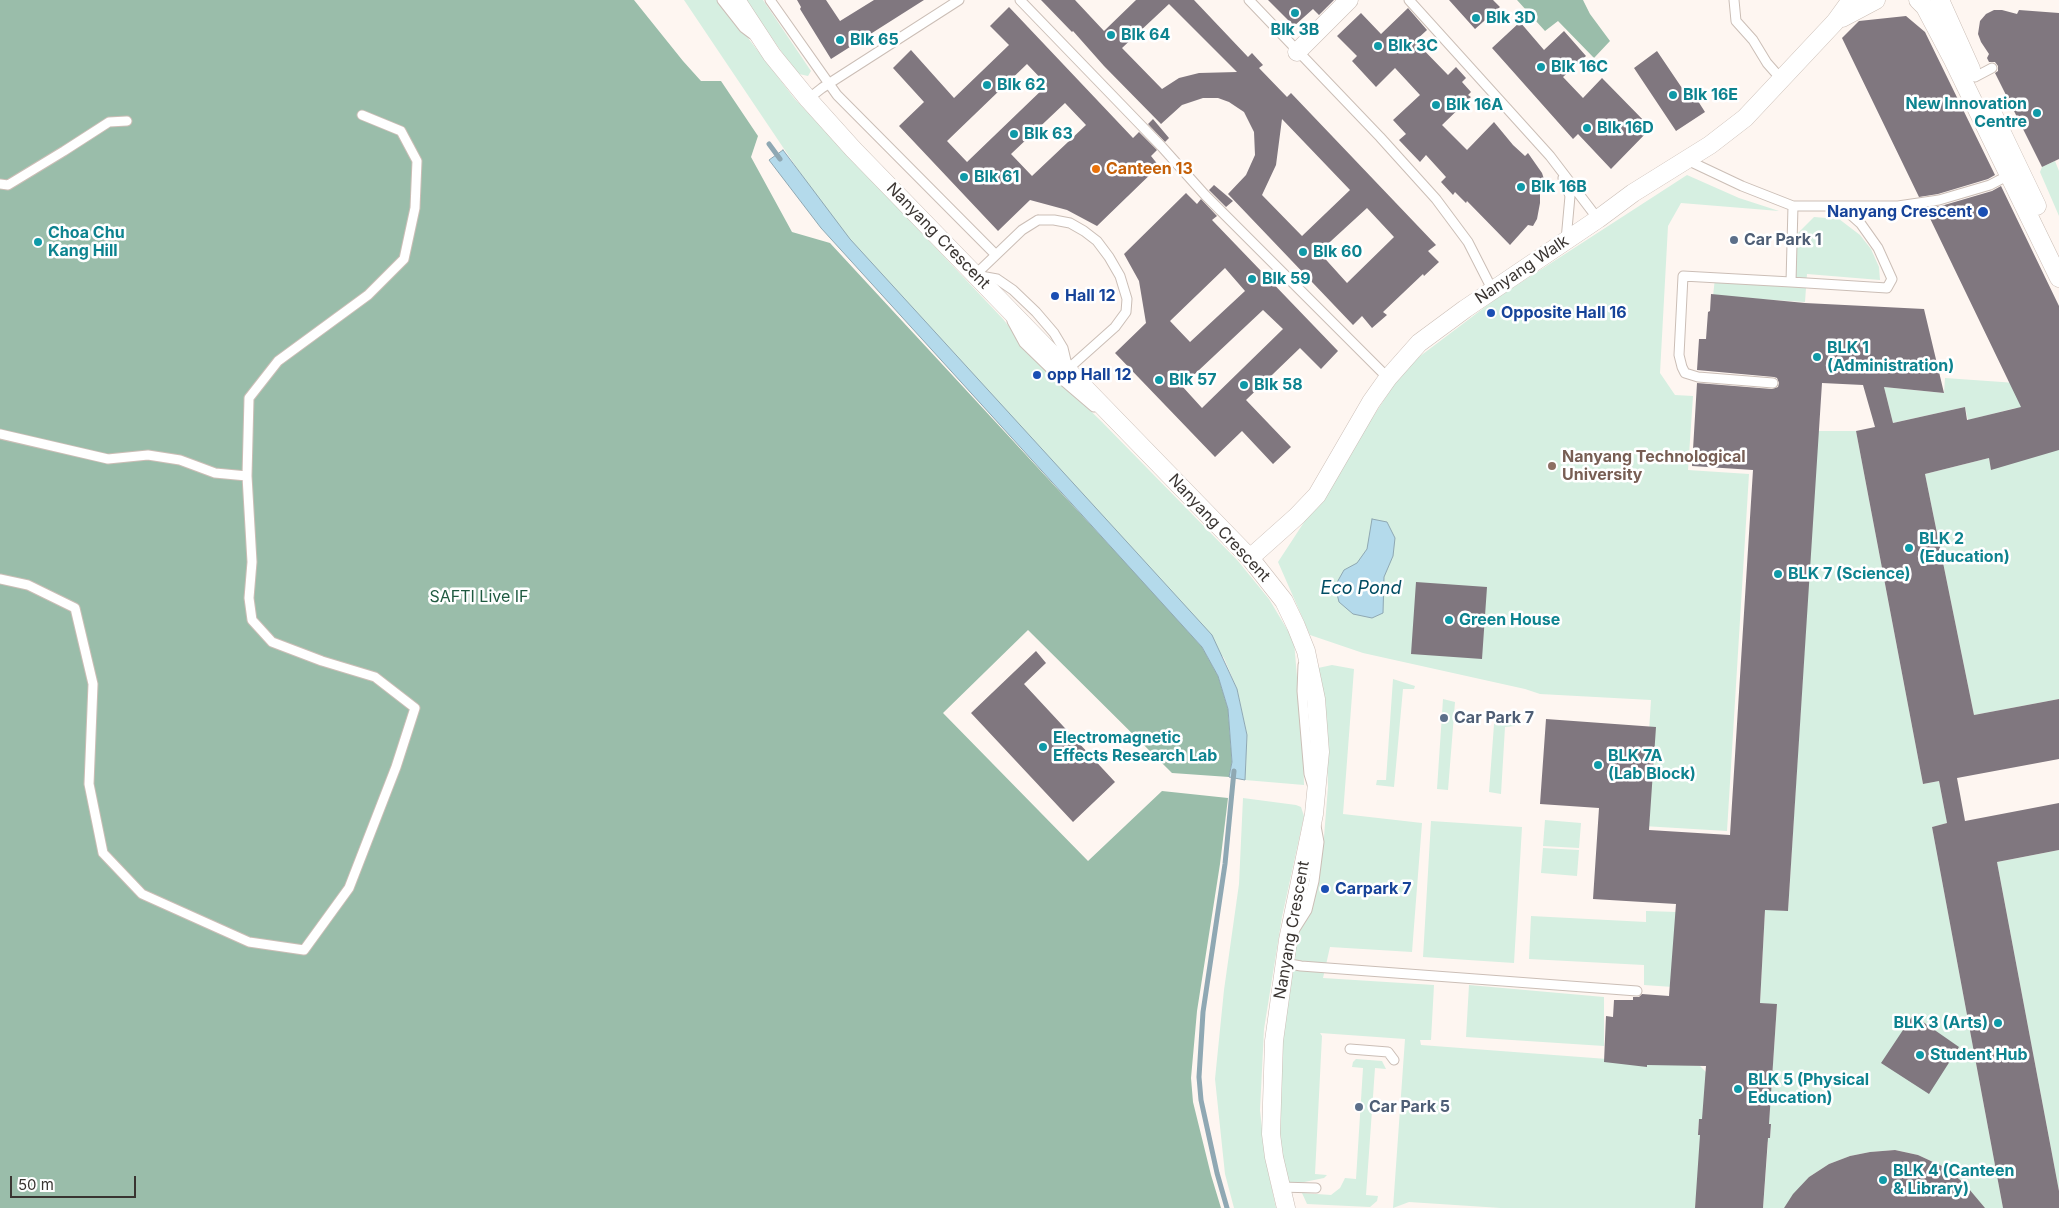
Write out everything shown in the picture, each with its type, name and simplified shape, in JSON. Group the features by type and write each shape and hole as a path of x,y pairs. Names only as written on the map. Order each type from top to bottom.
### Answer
{"street":[{"name":"Nanyang Crescent","path":"736,0 763,41 808,100 1250,558 1284,601 1299,633 1306,651 1316,699 1320,752 1315,805 1288,940 1274,1041 1271,1134 1280,1187 1286,1208"},
{"path":"1298,52 1349,0"},
{"name":"Nanyang Walk","path":"1250,558 1297,516 1317,495 1371,402 1388,378 1419,343 1437,328 1598,219 1633,193 1710,145 1745,118 1835,22 1851,0"},
{"name":"Nanyang Walk","path":"1835,22 1876,0"},
{"path":"1918,0 1925,7 1953,60 2059,278"},
{"path":"1940,0 2059,251"}],"lane":[{"path":"722,0 744,28 763,41"},
{"path":"770,0 837,95 995,254"},
{"path":"808,100 829,83 959,0"},
{"path":"1020,0 1150,134 1205,194 1388,378"},
{"path":"1249,0 1380,137 1436,199 1468,242 1493,291"},
{"path":"1409,0 1550,156 1598,219"},
{"path":"1734,0 1736,21 1753,40 1767,63 1782,80"},
{"path":"1975,77 1992,68"},
{"path":"0,579 28,585 75,608 93,684 90,784 103,854 142,894 249,942 304,950 349,888 396,767 415,708 374,677 322,661 272,642 252,620 249,598 252,562 247,476 250,398 278,360 368,295 404,259 415,208 417,161 401,132 362,115"},
{"path":"0,184 8,185 64,152 108,122 127,121"},
{"path":"1550,156 1565,181 1570,196 1566,240"},
{"path":"1687,160 1742,186 1793,206 1898,206 1939,200 1990,185 2009,175"},
{"path":"1791,282 1793,206"},
{"path":"1773,383 1698,377 1685,373 1679,355 1684,276 1887,288 1892,279 1878,248 1861,224 1842,207"},
{"path":"1038,220 1054,220 1070,224 1084,231 1097,242 1109,257 1124,287 1127,299 1126,312 1096,346 1068,369 1063,348 1054,333 1036,312 1013,290 997,279 975,275 995,254 1030,225 1038,220"},
{"path":"1000,300 1024,343 1090,406 1116,419"},
{"path":"0,434 108,459 148,455 180,460 215,473 247,476"},
{"path":"1284,964 1637,991"},
{"path":"1350,1048 1388,1052 1394,1060"},
{"path":"1280,1187 1316,1188"}],"green space":[{"name":"SAFTI Live IF","path":"0,0 634,0 701,81 721,81 758,136 751,157 792,232 830,243 1202,647 1218,676 1228,709 1232,762 1229,777 1172,773 1028,630 943,713 1088,861 1162,791 1228,798 1220,864 1197,1011 1191,1078 1193,1102 1221,1208 0,1208"},
{"path":"684,0 719,0 794,98 1003,319 1026,348 1102,422 1238,561 1269,599 1294,641 1304,785 1245,780 1247,735 1237,689 1224,658 920,317 860,255 813,192"},
{"path":"746,0 763,0 811,71 808,76 799,74 794,70"},
{"path":"1517,0 1583,0 1590,14 1610,41 1594,58 1558,21 1545,31"},
{"path":"2055,161 2059,171 2059,216 2040,172 2042,167"},
{"path":"1687,175 1739,198 1779,211 1681,203 1668,226 1660,373 1675,395 1693,396 1688,470 1749,474 1727,831 1643,826 1651,700 1540,694 1363,653 1310,635 1278,562 1401,374 1415,360 1497,298"},
{"path":"1814,217 1839,219 1860,235 1871,249 1879,267 1880,280 1807,274 1805,302 1713,296 1715,278 1793,283 1797,234"},
{"path":"1945,378 2059,386 2059,699 1974,715 1925,474 1989,458 1991,469 2016,408 1968,420 1965,407 1893,423 1884,387 1944,393"},
{"path":"1818,431 1856,431 1923,784 1939,781 1947,823 1932,827 2003,1208 1983,1208 1964,1183 1944,1167 1918,1155 1895,1150 1850,1156 1829,1164 1809,1177 1784,1208 1763,1208 1768,1142 1760,1138 1770,1138 1771,1124 1762,1123 1769,1120 1777,1005 1760,1003 1765,909 1788,911"},
{"path":"1332,665 1354,669 1343,814 1422,823 1412,952 1330,947 1323,978 1434,985 1431,1040 1420,1040 1421,1045 1700,1066 1706,1072 1705,1119 1699,1119 1698,1134 1703,1135 1695,1208 1501,1208 1409,1202 1393,1208 1405,1039 1320,1033 1322,1036 1315,1174 1327,1175 1324,1178 1280,1187 1271,1134 1293,914 1323,849 1328,787 1326,725 1322,684 1318,668"},
{"path":"1393,679 1415,686 1414,689 1403,689 1394,787 1376,785 1377,780 1386,780"},
{"path":"1443,699 1455,702 1448,790 1437,789"},
{"path":"1495,711 1509,715 1516,722 1515,726 1505,727 1501,794 1489,792"},
{"path":"1243,798 1296,805 1301,807 1304,816 1282,917 1264,1029 1260,1110 1265,1157 1276,1208 1234,1208 1225,1174 1215,1079 1224,990 1239,884"},
{"path":"1545,820 1581,823 1579,848 1543,846"},
{"path":"1431,821 1522,827 1514,963 1423,957"},
{"path":"1543,848 1579,850 1577,876 1541,873"},
{"path":"2059,850 2059,1191 1997,862"},
{"path":"1646,911 1677,912 1673,987 1644,985 1644,965 1529,959 1531,916 1646,922"},
{"path":"1469,985 1604,997 1604,1046 1466,1037"},
{"path":"1356,1059 1382,1061 1386,1069 1375,1068 1366,1195 1378,1196 1377,1201 1370,1207 1307,1204 1302,1193 1331,1195 1340,1188 1345,1178 1356,1179 1363,1068 1352,1067"}],"water":[{"path":"783,150 850,239 1212,635 1237,689 1247,735 1245,780 1229,777 1232,762 1228,709 1218,676 1202,647 821,228 769,160"},
{"name":"Eco Pond","path":"1372,519 1387,522 1395,538 1393,556 1384,577 1383,613 1372,618 1353,614 1339,602 1335,586 1344,570 1357,563 1367,549"}],"building":[{"name":"Blk 65","path":"797,0 826,0 840,21 874,0 924,0 831,59 800,9 801,7"},
{"path":"1041,0 1075,0 1104,31 1136,0 1194,0 1248,57 1252,53 1263,65 1259,68 1287,97 1291,93 1436,245 1428,251 1439,262 1424,276 1423,274 1383,312 1387,315 1372,328 1362,316 1353,325 1228,194 1246,175 1255,155 1254,132 1244,112 1229,102 1218,98 1203,98 1182,105 1161,124","holes":["1169,4 1237,72 1199,73 1179,78 1162,89 1122,48","1282,119 1350,190 1302,236 1262,195 1276,165","1367,208 1394,237 1347,283 1319,252"]},
{"name":"Blk 3B","path":"1268,0 1334,0 1319,15 1313,9 1294,26"},
{"name":"Blk 3D","path":"1449,0 1493,0 1500,7 1475,29"},
{"path":"1009,7 1133,138 1139,132 1157,150 1151,156 1159,166 1097,226 1067,210 1030,200 998,231 899,126 924,102 893,68 911,50 954,98 1009,45 990,26","holes":["1027,64 1047,85 967,162 947,141","1065,103 1086,125 1032,176 1011,154"]},
{"path":"1408,8 1427,30 1415,41 1448,75 1456,67 1466,78 1462,82 1471,92 1468,95 1471,97 1442,125 1467,150 1494,122 1525,156 1528,153 1542,173 1548,191 1540,191 1537,219 1533,226 1528,225 1510,245 1467,201 1466,203 1455,192 1453,195 1441,182 1446,177 1426,155 1420,162 1399,140 1406,134 1393,120 1420,95 1395,68 1376,87 1352,61 1357,56 1337,36 1361,13 1381,34"},
{"name":"New Innovation Centre","path":"1994,10 2017,14 2019,10 2059,13 2059,159 2042,167 1995,73 1998,71 1998,66 1995,62 1989,62 1987,58 1989,54 1978,34 1980,21 1986,14"},
{"path":"1906,16 1925,32 1995,175 1988,179 1938,194 1919,197 1842,38 1859,21"},
{"path":"1520,22 1544,50 1564,31 1586,56 1563,77 1583,98 1602,78 1651,128 1611,169 1578,134 1573,139 1492,48"},
{"name":"Blk 16E","path":"1657,51 1684,91 1689,87 1705,112 1676,131 1634,68"},
{"path":"1153,119 1169,138 1165,142 1148,124"},
{"path":"1214,185 1233,201 1226,207 1209,190"},
{"path":"2001,186 2059,306 2059,450 1991,470 1989,458 1925,474 1974,715 2059,699 2059,759 1957,778 1965,821 2059,803 2059,850 1997,862 2059,1191 2059,1208 2003,1208 1932,827 1947,823 1939,781 1923,784 1856,431 1875,427 1863,385 1822,383 1788,911 1765,910 1760,1003 1777,1004 1769,1124 1771,1124 1770,1138 1768,1138 1763,1208 1695,1208 1700,1135 1698,1135 1699,1119 1702,1119 1706,1066 1647,1065 1647,1067 1604,1062 1606,1016 1613,1017 1614,1000 1633,1000 1633,997 1639,997 1642,994 1669,996 1676,904 1593,899 1599,808 1540,804 1546,719 1656,727 1649,830 1730,835 1753,470 1692,466 1697,383 1772,389 1778,387 1779,383 1777,378 1774,377 1697,370 1699,339 1706,339 1711,294 1805,303 1924,309 1944,393 1884,387 1893,423 1965,407 1967,420 2021,407 1925,208 1941,206 1992,191"},
{"path":"1186,193 1197,204 1201,199 1217,216 1212,220 1338,351 1321,369 1300,348 1246,400 1291,447 1273,464 1242,431 1215,457 1115,353 1146,323 1139,281 1124,254","holes":["1225,268 1245,291 1190,342 1170,321","1263,310 1283,329 1202,408 1182,386"]},
{"name":"Green House","path":"1416,582 1487,587 1482,659 1411,654"},
{"name":"Electromagnetic Effects Research Lab","path":"1036,651 1046,663 1024,684 1115,782 1073,822 971,713"},
{"name":"Student Hub","path":"1913,1015 1959,1047 1929,1094 1881,1063"},
{"name":"BLK 4 (Canteen & Library)","path":"1895,1150 1918,1155 1944,1167 1964,1183 1985,1208 1784,1208 1793,1194 1809,1177 1829,1164 1850,1156"}],"waterway":[{"path":"769,144 780,159"},
{"path":"1227,1208 1217,1173 1201,1100 1199,1077 1203,1012 1225,864 1234,771"}],"place":[{"name":"Blk 3B","path":"1295,13"},
{"name":"Blk 3D","path":"1476,18"},
{"name":"Blk 64","path":"1111,35"},
{"name":"Blk 65","path":"840,40"},
{"name":"Blk 3C","path":"1378,46"},
{"name":"Blk 16C","path":"1541,67"},
{"name":"Blk 62","path":"987,85"},
{"name":"Blk 16E","path":"1673,95"},
{"name":"Blk 16A","path":"1436,105"},
{"name":"New Innovation Centre","path":"2037,113"},
{"name":"Blk 16D","path":"1587,128"},
{"name":"Blk 63","path":"1014,134"},
{"name":"Canteen 13","path":"1096,169"},
{"name":"Blk 61","path":"964,177"},
{"name":"Blk 16B","path":"1521,187"},
{"name":"Nanyang Crescent","path":"1983,212"},
{"name":"Car Park 1","path":"1734,240"},
{"name":"Choa Chu Kang Hill","path":"38,242"},
{"name":"Blk 60","path":"1303,252"},
{"name":"Blk 59","path":"1252,279"},
{"name":"Hall 12","path":"1055,296"},
{"name":"Opposite Hall 16","path":"1491,313"},
{"name":"BLK 1 (Administration)","path":"1817,357"},
{"name":"opp Hall 12","path":"1037,375"},
{"name":"Blk 57","path":"1159,380"},
{"name":"Blk 58","path":"1244,385"},
{"name":"Nanyang Technological University","path":"1552,466"},
{"name":"BLK 2 (Education)","path":"1909,548"},
{"name":"BLK 7 (Science)","path":"1778,574"},
{"name":"Green House","path":"1449,620"},
{"name":"Car Park 7","path":"1444,718"},
{"name":"Electromagnetic Effects Research Lab","path":"1043,747"},
{"name":"BLK 7A (Lab Block)","path":"1598,765"},
{"name":"Carpark 7","path":"1325,889"},
{"name":"BLK 3 (Arts)","path":"1998,1023"},
{"name":"Student Hub","path":"1920,1055"},
{"name":"BLK 5 (Physical Education)","path":"1738,1089"},
{"name":"Car Park 5","path":"1359,1107"},
{"name":"BLK 4 (Canteen & Library)","path":"1883,1180"}]}
